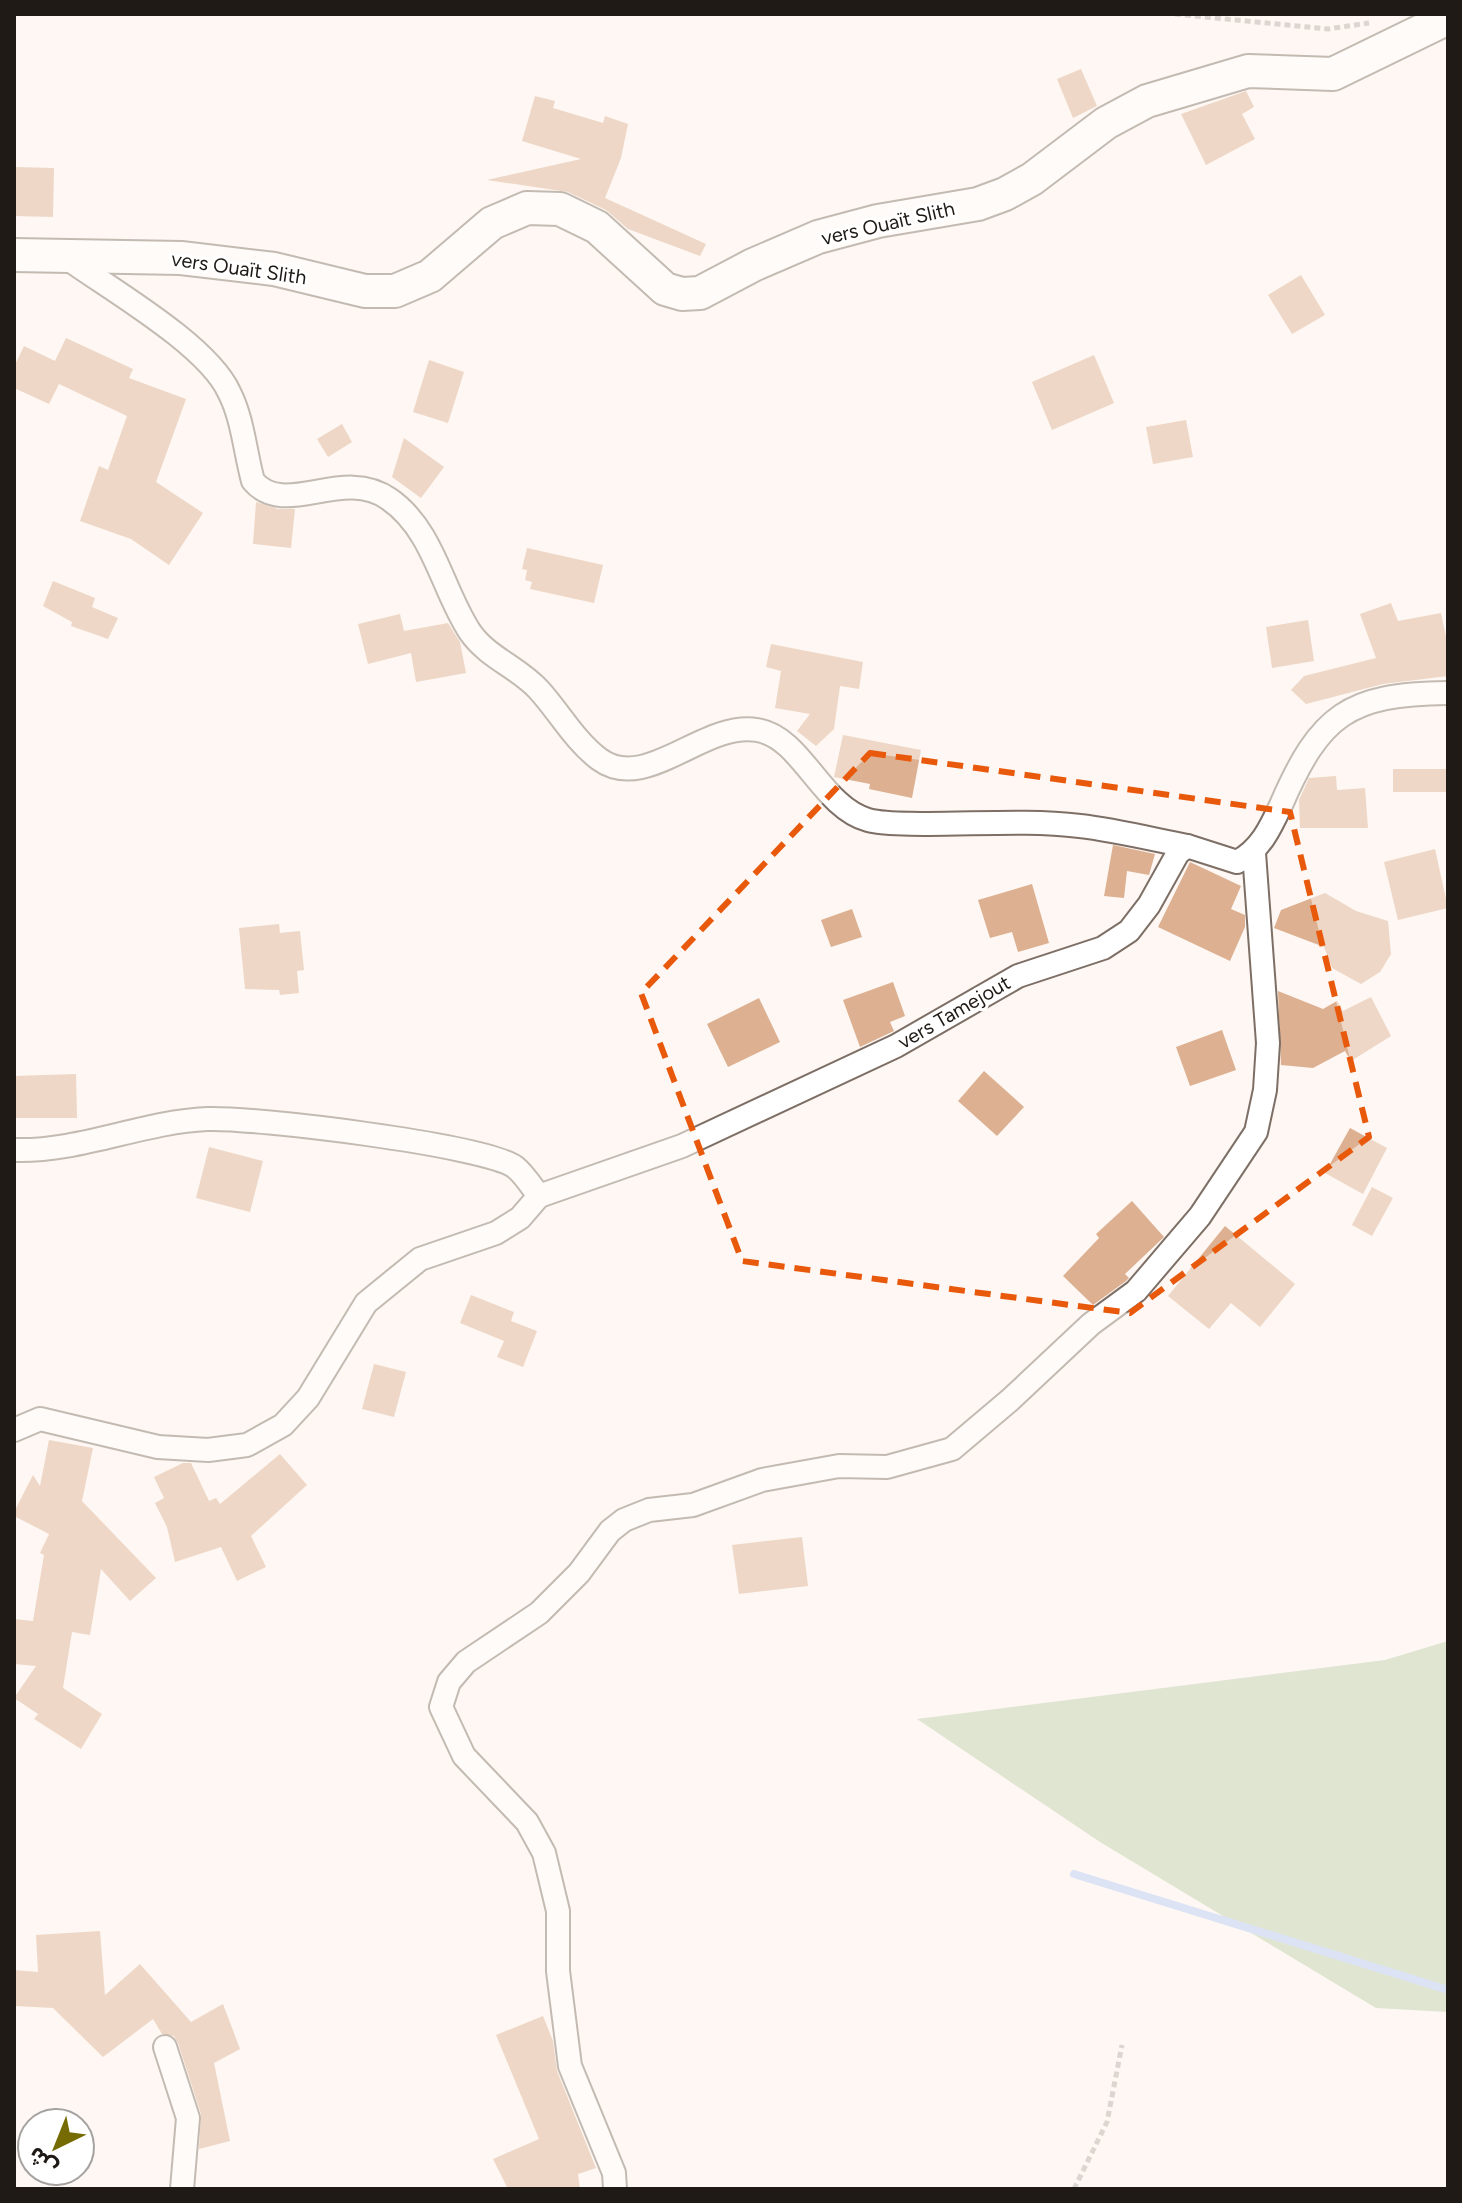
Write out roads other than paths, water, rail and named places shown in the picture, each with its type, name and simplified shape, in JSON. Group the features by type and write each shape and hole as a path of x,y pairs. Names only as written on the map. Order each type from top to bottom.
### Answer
{"street":[{"name":"vers Ouaït Slith","path":"14,255 181,258 274,269 365,291 395,291 430,276 492,223 527,208 560,209 597,227 665,289 682,294 700,293 818,237 878,221 978,204 1005,194 1032,179 1106,123 1147,101 1248,71 1333,74 1448,18"},
{"path":"64,256 187,343 211,367 228,388 253,481 262,492 287,496 343,486 368,488 390,499 407,516 437,560 469,630 488,654 538,689 599,759 616,768 634,771 733,730 759,730 781,742 832,798 850,812 868,820 1079,826 1187,846 1237,862 1254,853 1275,818 1299,761 1327,726 1346,712 1380,699 1414,692 1448,693"},
{"name":"vers Tamejout","path":"539,1196 682,1146 896,1046 1018,976 1103,948 1129,931 1149,905 1178,853 1187,846"},
{"path":"615,2189 614,2173 570,2066 558,1971 558,1911 544,1853 527,1822 464,1756 441,1707 449,1682 466,1662 539,1613 579,1573 610,1531 624,1520 649,1510 693,1505 762,1480 839,1466 887,1467 952,1449 1091,1324 1136,1291 1200,1216 1256,1132 1265,1090 1268,1043 1254,853"},
{"path":"14,1150 88,1144 207,1119 280,1124 456,1149 515,1167 539,1196 520,1218 496,1233 420,1259 366,1303 308,1398 283,1425 247,1445 208,1450 158,1447 40,1419 14,1430"},
{"path":"165,2047 188,2118 182,2189"}],"waterway":[{"path":"1074,1874 1448,1990"}]}
